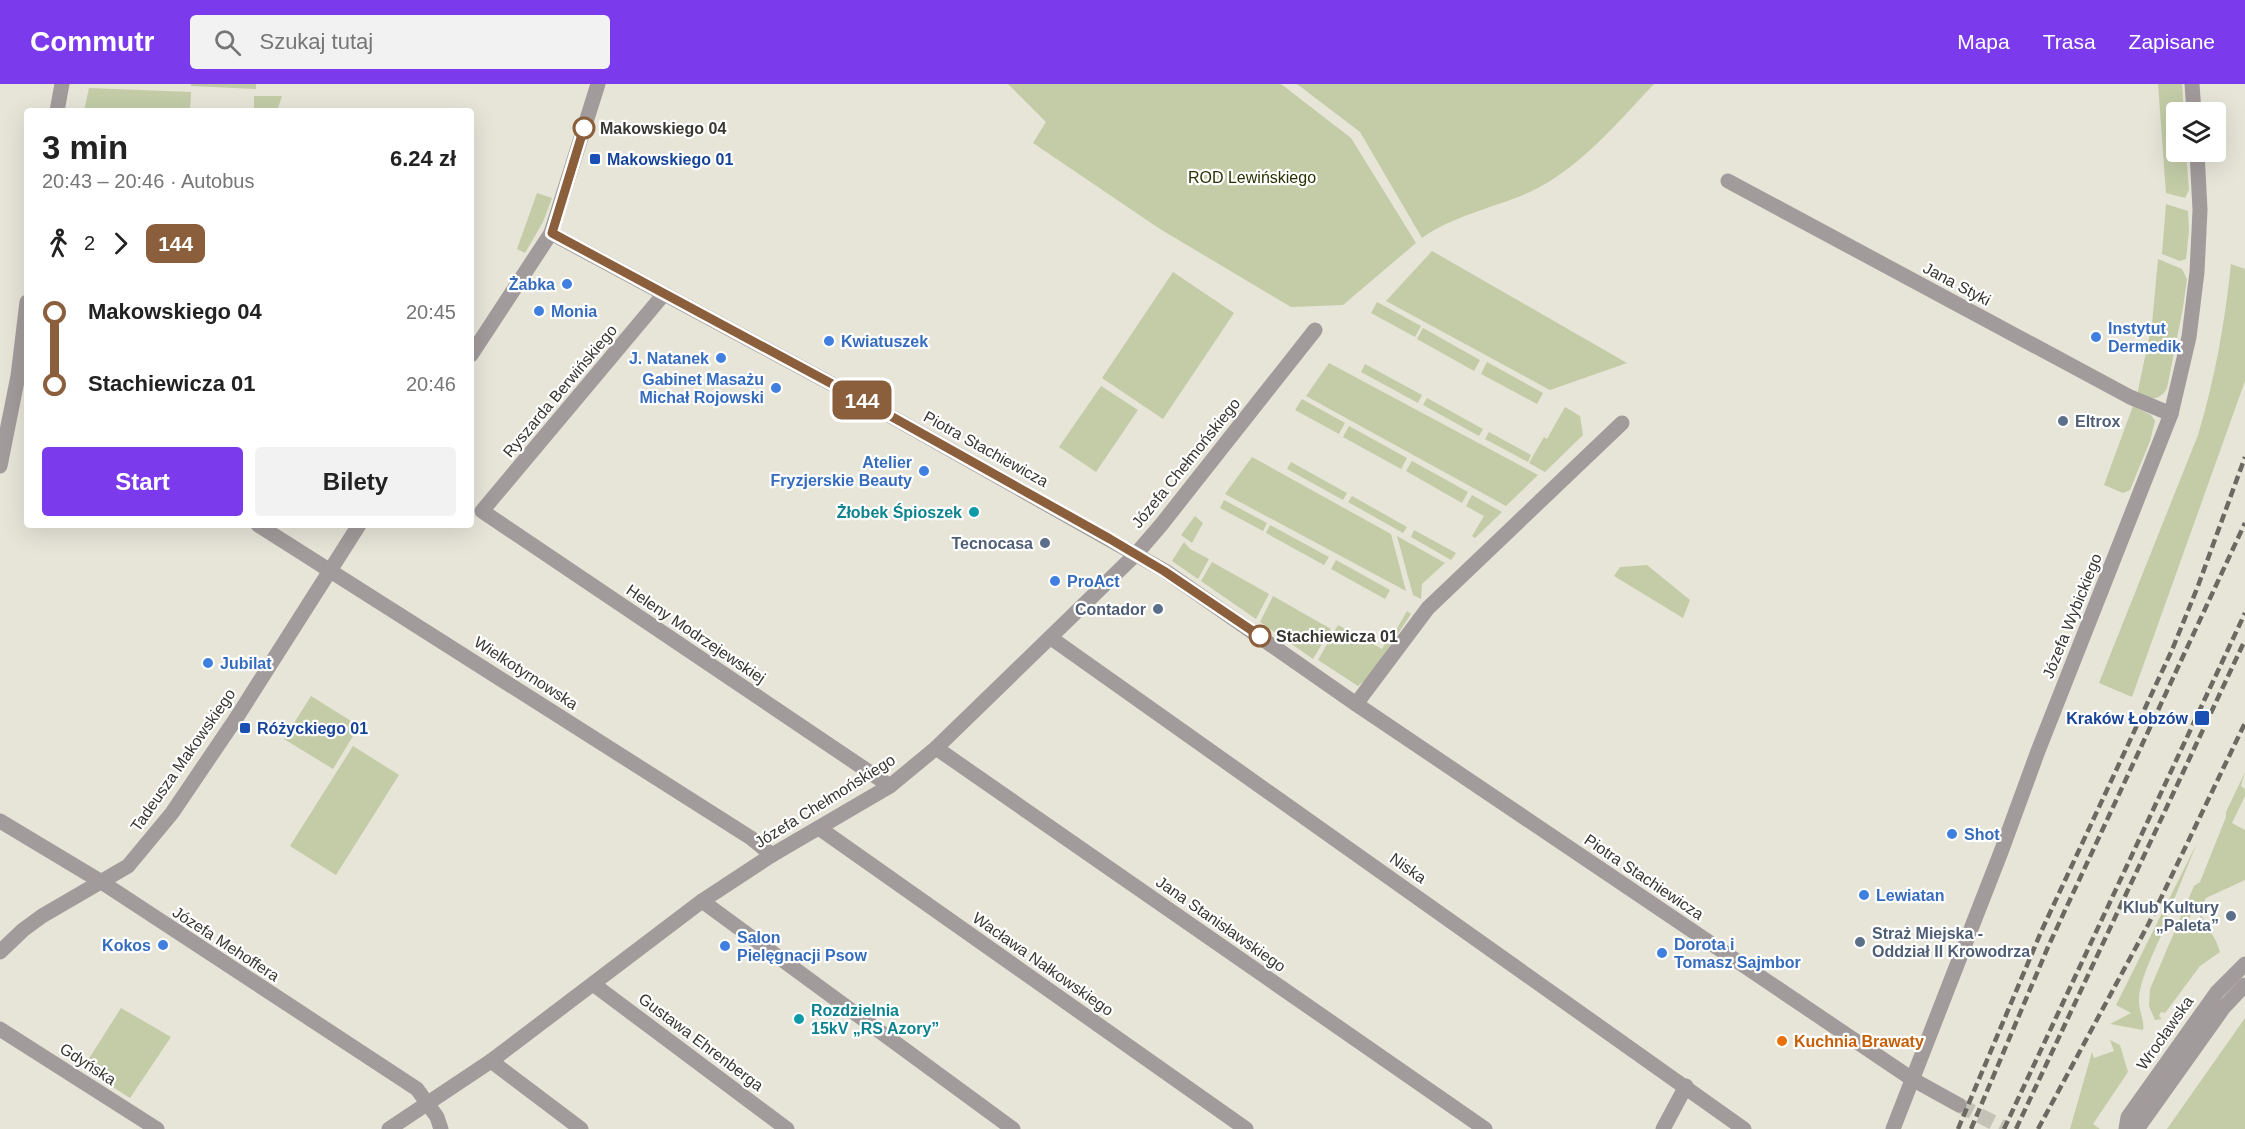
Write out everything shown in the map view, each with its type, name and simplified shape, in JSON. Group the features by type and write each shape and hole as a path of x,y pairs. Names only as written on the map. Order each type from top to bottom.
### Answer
{"street":[{"path":"58,108 62,84"},
{"path":"474,350 552,233 598,84"},
{"path":"2192,84 2193,102"},
{"name":"Józefa Wybickiego","path":"1893,1129 2038,751 2171,414 2189,337 2197,272 2200,210 2198,162"},
{"name":"Jana Styki","path":"1728,181 2130,397 2171,414"},
{"name":"Piotra Stachiewicza","path":"552,233 871,405 1136,554 1912,1079"},
{"name":"Ryszarda Berwińskiego","path":"482,510 664,294"},
{"name":"Józefa Chełmońskiego","path":"389,1129 490,1061 702,901 772,855 890,786 936,748 1136,554 1315,330"},
{"path":"0,465 23,379 24,360"},
{"path":"1356,704 1428,608 1622,423"},
{"name":"Heleny Modrzejewskiej","path":"482,510 890,786"},
{"name":"Wielkotyrnowska","path":"263,528 751,838 772,855"},
{"name":"Tadeusza Makowskiego","path":"0,952 42,916 128,866 172,813 235,720 358,528"},
{"name":"Niska","path":"1051,638 1744,1129"},
{"name":"Jana Stanisławskiego","path":"936,748 1485,1129"},
{"name":"Józefa Mehoffera","path":"0,821 100,881 417,1089 437,1117 441,1129"},
{"name":"Wacława Nałkowskiego","path":"819,828 1246,1129"},
{"path":"702,901 1013,1129"},
{"name":"Wrocławska","path":"2126,1129 2128,1117 2200,1015 2228,978 2245,964"},
{"name":"Gustawa Ehrenberga","path":"593,984 787,1129"},
{"name":"Wrocławska","path":"2135,1129 2224,1006 2245,985"},
{"name":"Gdyńska","path":"0,1029 157,1129"},
{"path":"490,1061 581,1129"},
{"path":"1912,1079 1959,1105"},
{"path":"1663,1129 1686,1086"}],"green space":[{"path":"191,84 256,84 256,89 191,86"},
{"name":"ROD Lewińskiego","path":"1008,84 1281,84 1351,138 1416,243 1343,305 1291,307 1160,229 1033,143 1046,122"},
{"path":"1297,84 1654,84 1597,144 1548,183 1516,198 1447,223 1422,238 1360,132"},
{"path":"2158,84 2182,84 2183,102 2166,102 2166,162 2187,162 2189,190 2185,198 2166,193"},
{"path":"89,88 191,92 190,108 85,108"},
{"path":"254,96 282,96 278,108 254,108"},
{"path":"537,193 552,198 543,222 525,253 517,249"},
{"path":"2166,204 2188,211 2189,231 2186,259 2180,261 2162,254"},
{"path":"1432,251 1627,363 1550,390 1386,301"},
{"path":"2158,259 2182,269 2187,279 2167,388 2161,396 2150,398 2137,395 2152,324"},
{"path":"2231,264 2245,269 2245,381 2132,697 2099,683 2198,435 2219,350"},
{"path":"1173,272 1234,313 1163,419 1102,378"},
{"path":"1377,302 1421,326 1415,337 1371,313"},
{"path":"1423,328 1480,360 1474,371 1417,339"},
{"path":"1487,362 1543,393 1537,404 1481,374"},
{"path":"1329,363 1538,475 1506,506 1306,396"},
{"path":"1365,364 1422,395 1418,403 1361,372"},
{"path":"1101,386 1138,410 1096,472 1059,447"},
{"path":"1427,398 1483,429 1479,436 1423,405"},
{"path":"1302,399 1345,423 1339,434 1295,410"},
{"path":"2133,406 2151,415 2155,421 2150,441 2130,490 2123,493 2104,485"},
{"path":"1565,407 1580,416 1583,435 1545,472 1529,463 1544,437 1547,439"},
{"path":"1349,426 1407,458 1401,469 1343,437"},
{"path":"1489,432 1531,455 1528,462 1485,439"},
{"path":"1252,457 1391,534 1406,591 1225,494"},
{"path":"1412,461 1468,492 1462,503 1406,471"},
{"path":"1291,462 1347,493 1343,500 1287,469"},
{"path":"1472,495 1502,512 1475,538 1472,536 1484,516 1466,506"},
{"path":"1352,496 1407,527 1403,533 1348,502"},
{"path":"1224,500 1267,523 1263,531 1220,508"},
{"path":"1195,516 1203,523 1192,543 1181,535"},
{"path":"1270,525 1329,557 1324,565 1266,533"},
{"path":"1414,530 1456,553 1451,560 1411,537"},
{"path":"1397,536 1445,563 1422,584 1421,599 1413,595"},
{"path":"1184,542 1190,549 1209,559 1198,579 1172,561"},
{"path":"1336,560 1390,590 1385,599 1331,569"},
{"path":"1212,562 1269,594 1256,619 1201,581"},
{"path":"1647,565 1690,600 1683,618 1614,576 1620,567"},
{"path":"1273,596 1331,629 1313,659 1260,622"},
{"path":"1407,611 1411,614 1370,676 1358,686 1318,660 1338,625 1382,649"},
{"path":"311,696 359,726 333,769 284,739"},
{"path":"353,746 399,775 336,875 290,846"},
{"path":"2245,772 2241,786 2245,789 2245,796 2232,823 2245,830 2245,880 2206,898 2199,910 2194,908 2185,928 2193,932 2201,915 2220,952 2200,966 2165,1013 2161,1012 2159,1016 2162,1019 2155,1020 2149,1006 2150,989 2194,886 2200,882 2226,812"},
{"path":"2197,843 2140,989 2139,1002 2143,1030 2110,1024 2131,1013 2116,1005"},
{"path":"121,1008 171,1037 130,1098 83,1068"},
{"path":"2245,1018 2245,1129 2167,1129"},
{"path":"2110,1040 2120,1045 2128,1072 2093,1124 2100,1129 2070,1129 2092,1052 2094,1058 2114,1051"}],"tunnel":[{"path":"1959,1105 2006,1129"}],"railway":[{"path":"1958,1129 2041,932 2172,650 2245,457"},
{"path":"1971,1129 2048,947 2245,523"},
{"path":"2004,1129 2245,613"},
{"path":"2016,1129 2245,640"},
{"path":"2038,1129 2149,923 2245,723"}],"bus line":[{"name":"144","path":"584,128 552,233 871,405 1110,539 1164,571 1260,636"}],"place":[{"name":"Makowskiego 04","path":"584,128"},
{"name":"Makowskiego 01","path":"595,159"},
{"name":"Żabka","path":"567,284"},
{"name":"Monia","path":"539,311"},
{"name":"Instytut Dermedik","path":"2096,337"},
{"name":"Kwiatuszek","path":"829,341"},
{"name":"J. Natanek","path":"721,358"},
{"name":"Gabinet Masażu Michał Rojowski","path":"776,388"},
{"name":"Eltrox","path":"2063,421"},
{"name":"Atelier Fryzjerskie Beauty","path":"924,471"},
{"name":"Żłobek Śpioszek","path":"974,512"},
{"name":"Tecnocasa","path":"1045,543"},
{"name":"ProAct","path":"1055,581"},
{"name":"Contador","path":"1158,609"},
{"name":"Stachiewicza 01","path":"1260,636"},
{"name":"Jubilat","path":"208,663"},
{"name":"Kraków Łobzów","path":"2202,718"},
{"name":"Różyckiego 01","path":"245,728"},
{"name":"Shot","path":"1952,834"},
{"name":"Lewiatan","path":"1864,895"},
{"name":"Klub Kultury „Paleta”","path":"2231,916"},
{"name":"Straż Miejska - Oddział II Krowodrza","path":"1860,942"},
{"name":"Kokos","path":"163,945"},
{"name":"Salon Pielęgnacji Psow","path":"725,946"},
{"name":"Dorota i Tomasz Sajmbor","path":"1662,953"},
{"name":"Rozdzielnia 15kV „RS Azory”","path":"799,1019"},
{"name":"Kuchnia Brawaty","path":"1782,1041"}]}
